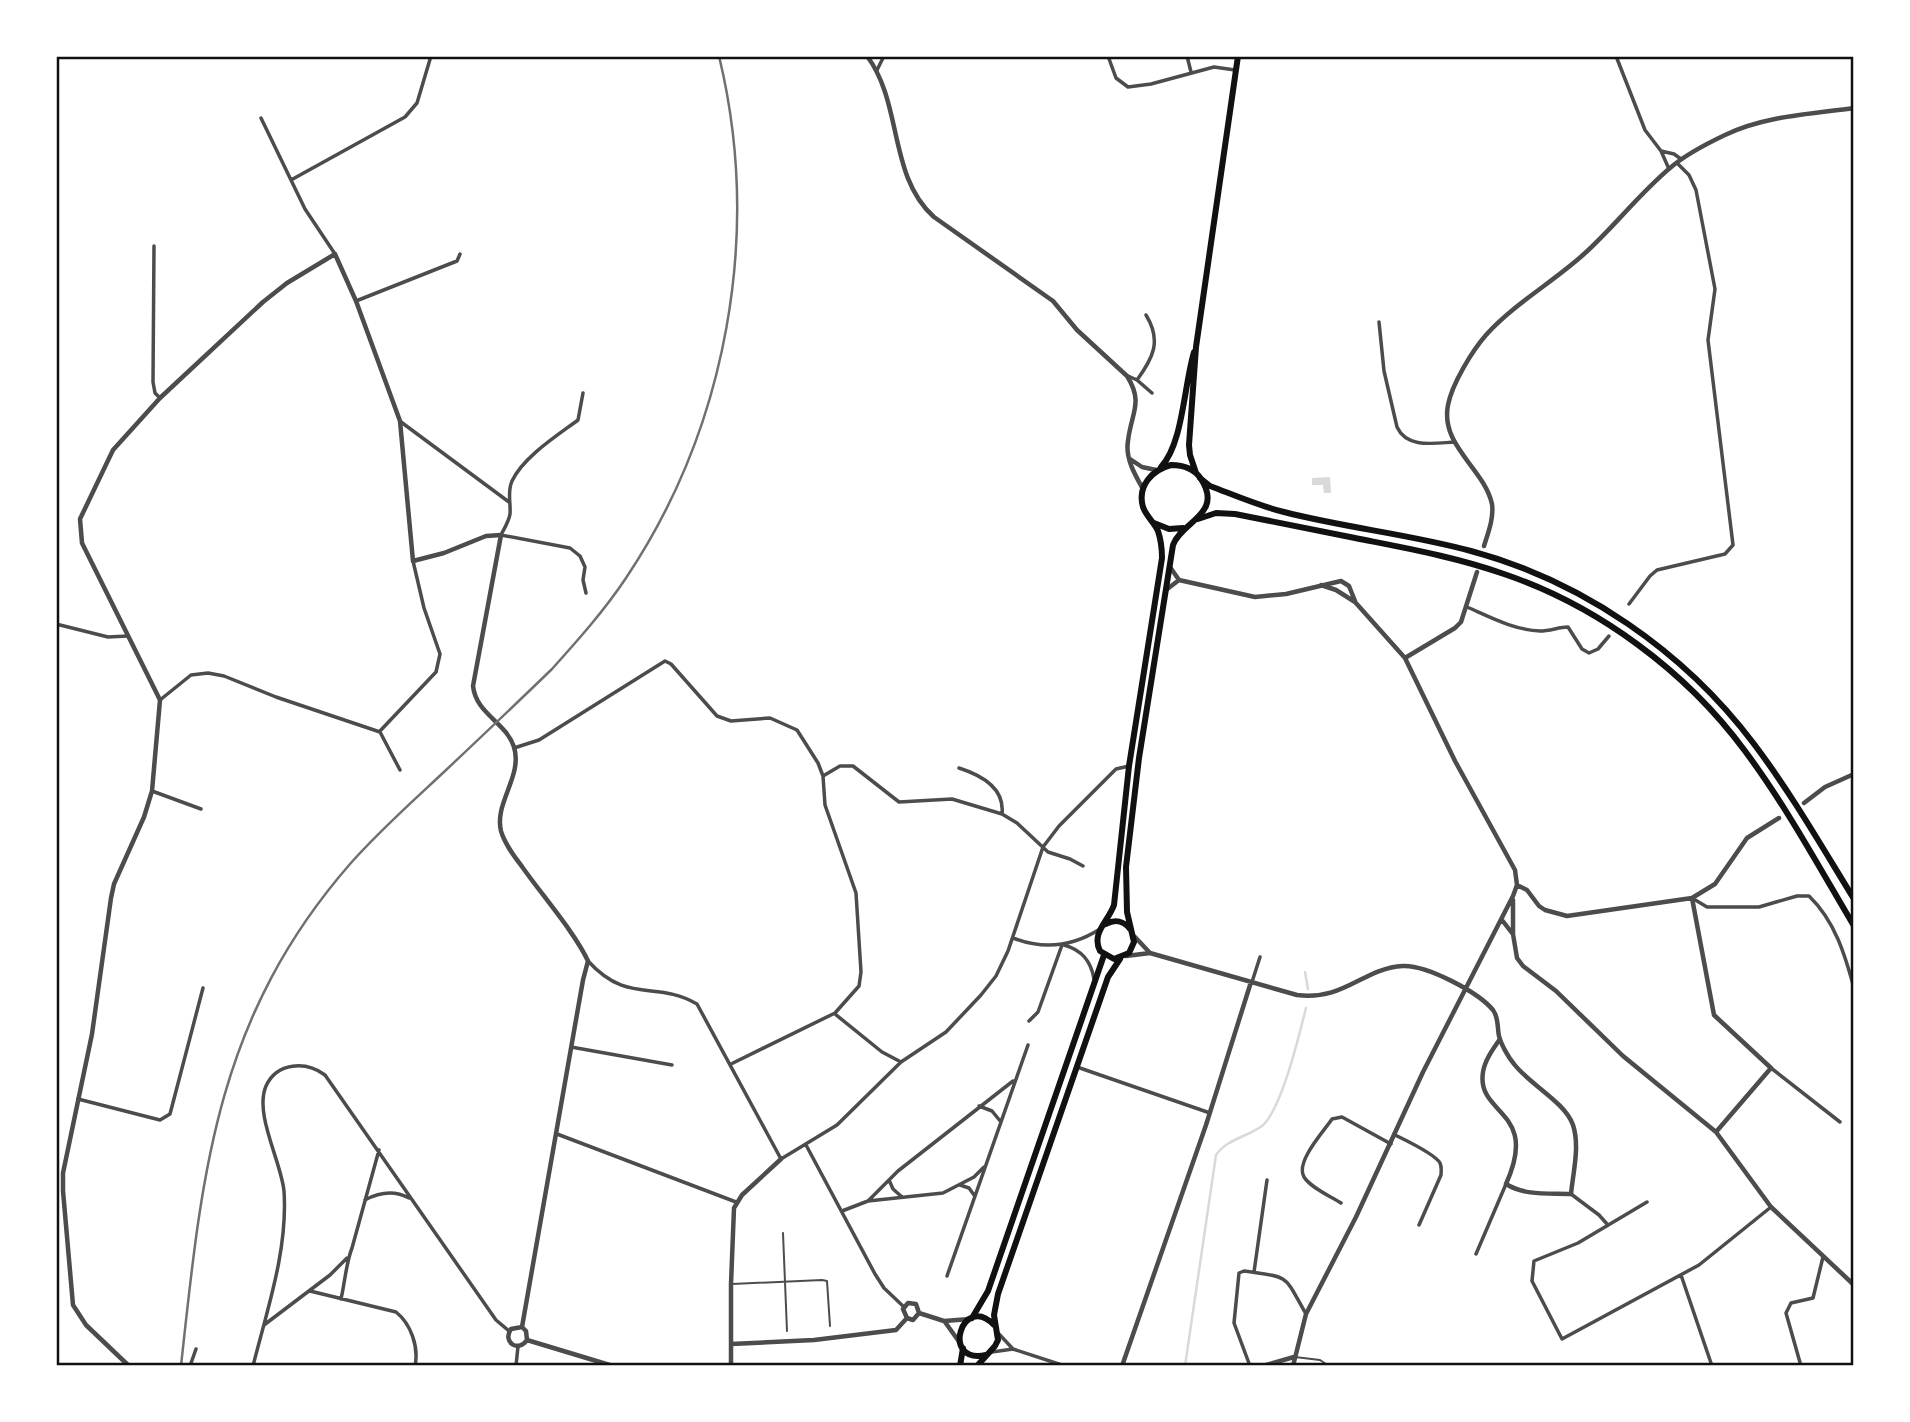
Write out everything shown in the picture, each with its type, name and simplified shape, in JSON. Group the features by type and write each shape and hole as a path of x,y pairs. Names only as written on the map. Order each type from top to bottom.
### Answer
{"main road":[{"path":"1198,519 1206,503 1205,486 1192,465 1189,444 1196,347 1238,56"},
{"path":"1122,957 1104,955 1097,946 1097,934 1111,913 1115,899 1129,766 1162,558 1160,537 1143,507 1143,489 1173,452 1186,379 1196,347"},
{"path":"1159,469 1180,465 1210,486 1282,512 1436,542 1489,556 1543,577 1615,615 1673,658 1740,726 1777,777 1854,899"},
{"path":"977,1366 995,1346 998,1294 1108,977 1122,957 1133,948 1133,933 1127,912 1126,867 1139,758 1175,539 1198,519 1226,513 1455,559 1538,587 1608,625 1670,671 1701,700 1744,750 1794,824 1854,926"},
{"path":"1152,522 1169,529 1188,527"},
{"path":"1102,927 1116,921 1122,922 1133,933"},
{"path":"960,1366 959,1332 988,1291 1104,955"},
{"path":"971,1318 985,1318 996,1330"},
{"path":"961,1346 977,1356 989,1353"}],"street":[{"path":"291,180 405,117 417,103 431,56"},
{"path":"869,56 886,90 910,186 922,207 1053,302 1077,330 1127,376 1133,385 1137,406 1128,441 1129,458 1143,489"},
{"path":"877,70 884,56"},
{"path":"1108,56 1116,78 1128,87 1151,84 1214,67 1235,70"},
{"path":"1187,56 1191,72"},
{"path":"1616,56 1644,130 1661,151 1669,169"},
{"path":"1485,546 1492,503 1447,425 1449,399 1478,345 1492,330 1584,254 1679,161 1739,128 1854,108"},
{"path":"261,118 305,209 335,254 356,301 400,421 413,561 424,608 440,654 436,672 380,732"},
{"path":"1629,604 1657,570 1725,554 1733,545 1708,340 1716,289 1696,190 1674,155 1661,151"},
{"path":"154,246 153,382 155,393 160,398"},
{"path":"129,1366 86,1325 73,1305 63,1191 65,1158 92,1034 114,884 144,817 152,791 160,700 82,543 80,519 113,450 160,398 279,289 335,254"},
{"path":"356,301 457,261 460,254"},
{"path":"1137,380 1151,361 1155,346 1153,326 1146,315"},
{"path":"1379,322 1384,371 1401,435 1415,443 1455,442"},
{"path":"1127,376 1137,380 1152,393"},
{"path":"583,393 578,420 523,465 512,481 510,515 501,534 473,685 476,701 504,731 514,748 514,770 500,820 503,836 588,961 605,977 624,988 671,995 697,1004 781,1159"},
{"path":"400,421 509,502"},
{"path":"1129,458 1142,467 1159,469"},
{"path":"413,561 444,553 486,536 501,534 570,548 580,556 585,567 583,580 586,593"},
{"path":"1169,565 1179,580 1255,597 1286,594 1341,581 1349,586 1355,602"},
{"path":"1405,658 1461,622 1477,572"},
{"path":"1166,590 1179,580"},
{"path":"1336,590 1341,581"},
{"path":"1293,1366 1306,1314 1517,885 1516,870 1455,761 1405,658 1355,602 1336,590 1321,585"},
{"path":"1467,607 1515,626 1541,631 1569,628 1582,649 1589,653 1598,649 1609,636"},
{"path":"56,624 108,637 130,637"},
{"path":"514,748 539,740 665,661 671,664 717,716 731,721 770,718 797,730 818,762 823,776 825,805 856,893 859,986 835,1013 731,1064"},
{"path":"160,700 191,675 208,673 224,677 380,732 400,770"},
{"path":"823,776 840,766 853,766 899,802 952,799 1002,814 1017,823 1048,852 1083,866"},
{"path":"731,1366 731,1284 736,1202 781,1159 837,1125 901,1062 939,1038 958,1021 996,976 1013,938 1042,847 1059,825 1116,769 1129,766"},
{"path":"960,768 992,785 1001,799 1002,814"},
{"path":"1804,803 1825,787 1854,774"},
{"path":"152,791 201,809"},
{"path":"1517,885 1527,890 1545,910 1567,916 1692,898 1715,884 1747,838 1779,818"},
{"path":"1513,896 1513,934 1517,958 1523,966 1556,991 1623,1056 1717,1132 1771,1207 1854,1285"},
{"path":"1692,898 1707,907 1759,907 1797,896 1809,896 1830,923 1840,943 1854,988"},
{"path":"1692,898 1714,1015 1771,1068 1840,1122"},
{"path":"1502,920 1513,934"},
{"path":"1062,945 1081,940 1102,927"},
{"path":"1133,933 1150,953"},
{"path":"1013,938 1036,945 1071,947 1087,959 1093,971 1094,984"},
{"path":"1029,1021 1038,1012 1062,945"},
{"path":"1122,957 1150,953 1297,995 1325,995 1384,970 1404,966 1429,971 1465,989 1493,1011 1500,1039 1514,1064 1572,1122 1576,1139 1571,1194"},
{"path":"1122,1366 1210,1113 1259,957"},
{"path":"522,1327 588,961"},
{"path":"78,1099 160,1120 166,1118 170,1114 203,988"},
{"path":"835,1013 882,1052 901,1062"},
{"path":"1476,1254 1514,1166 1517,1140 1510,1122 1485,1091 1482,1076 1488,1058 1500,1039"},
{"path":"947,1276 1027,1045"},
{"path":"571,1047 672,1065"},
{"path":"253,1366 282,1246 284,1218 282,1179 263,1108 264,1091 270,1079 280,1070 293,1066 301,1065 319,1070 331,1082 496,1320 509,1331"},
{"path":"1077,1067 1210,1113"},
{"path":"1717,1132 1771,1068"},
{"path":"868,1200 1015,1079"},
{"path":"978,1107 992,1111 1001,1122"},
{"path":"1341,1203 1306,1180 1302,1172 1304,1160 1332,1119 1342,1117 1391,1144"},
{"path":"557,1134 736,1202"},
{"path":"1395,1135 1440,1162 1442,1168 1419,1225"},
{"path":"806,1144 884,1288 904,1307"},
{"path":"263,1326 310,1291 347,1258 379,1150"},
{"path":"842,1211 868,1200 943,1193 960,1185 986,1165"},
{"path":"889,1180 893,1189 904,1198"},
{"path":"1254,1272 1267,1180"},
{"path":"1506,1184 1529,1192 1571,1194 1599,1215 1607,1225"},
{"path":"960,1185 969,1188 974,1195"},
{"path":"365,1200 386,1193 401,1194 411,1199"},
{"path":"1647,1202 1578,1243 1534,1261 1532,1282 1562,1339 1699,1265 1771,1207"},
{"path":"1801,1366 1786,1313 1791,1303 1814,1298 1823,1257"},
{"path":"341,1299 348,1271 347,1258"},
{"path":"1250,1366 1233,1315 1240,1273 1254,1272 1287,1281 1306,1314"},
{"path":"1682,1275 1712,1366"},
{"path":"310,1291 391,1310 401,1315 417,1349 415,1366"},
{"path":"908,1303 915,1304 919,1313 913,1320 906,1318 903,1315 904,1307 908,1303"},
{"path":"919,1313 944,1321 971,1318"},
{"path":"731,1344 814,1340 897,1331 906,1318"},
{"path":"944,1321 961,1346"},
{"path":"516,1326 522,1327 527,1334 524,1345 510,1343 509,1331 516,1326"},
{"path":"996,1330 1013,1349 1065,1366"},
{"path":"527,1339 613,1366"},
{"path":"516,1366 518,1346"},
{"path":"190,1366 196,1349"},
{"path":"989,1353 1013,1349"},
{"path":"1263,1366 1294,1357"}],"lane":[{"path":"783,1233 787,1331"},
{"path":"731,1284 827,1281 830,1326"},
{"path":"1294,1357 1320,1360 1329,1366"}],"shaded area":[{"path":"1330,477 1331,493 1324,493 1323,485 1312,485 1312,478"}],"waterway":[{"path":"1305,972 1308,989"},
{"path":"1185,1366 1216,1155 1226,1145 1262,1126 1269,1117 1289,1071 1306,1008"}],"railway":[{"path":"181,1366 197,1227 208,1163 223,1100 243,1039 270,980 305,922 350,864 396,816 552,669 600,614 626,578 661,520 689,458 711,393 726,327 735,260 737,191 731,123 719,56"}]}
